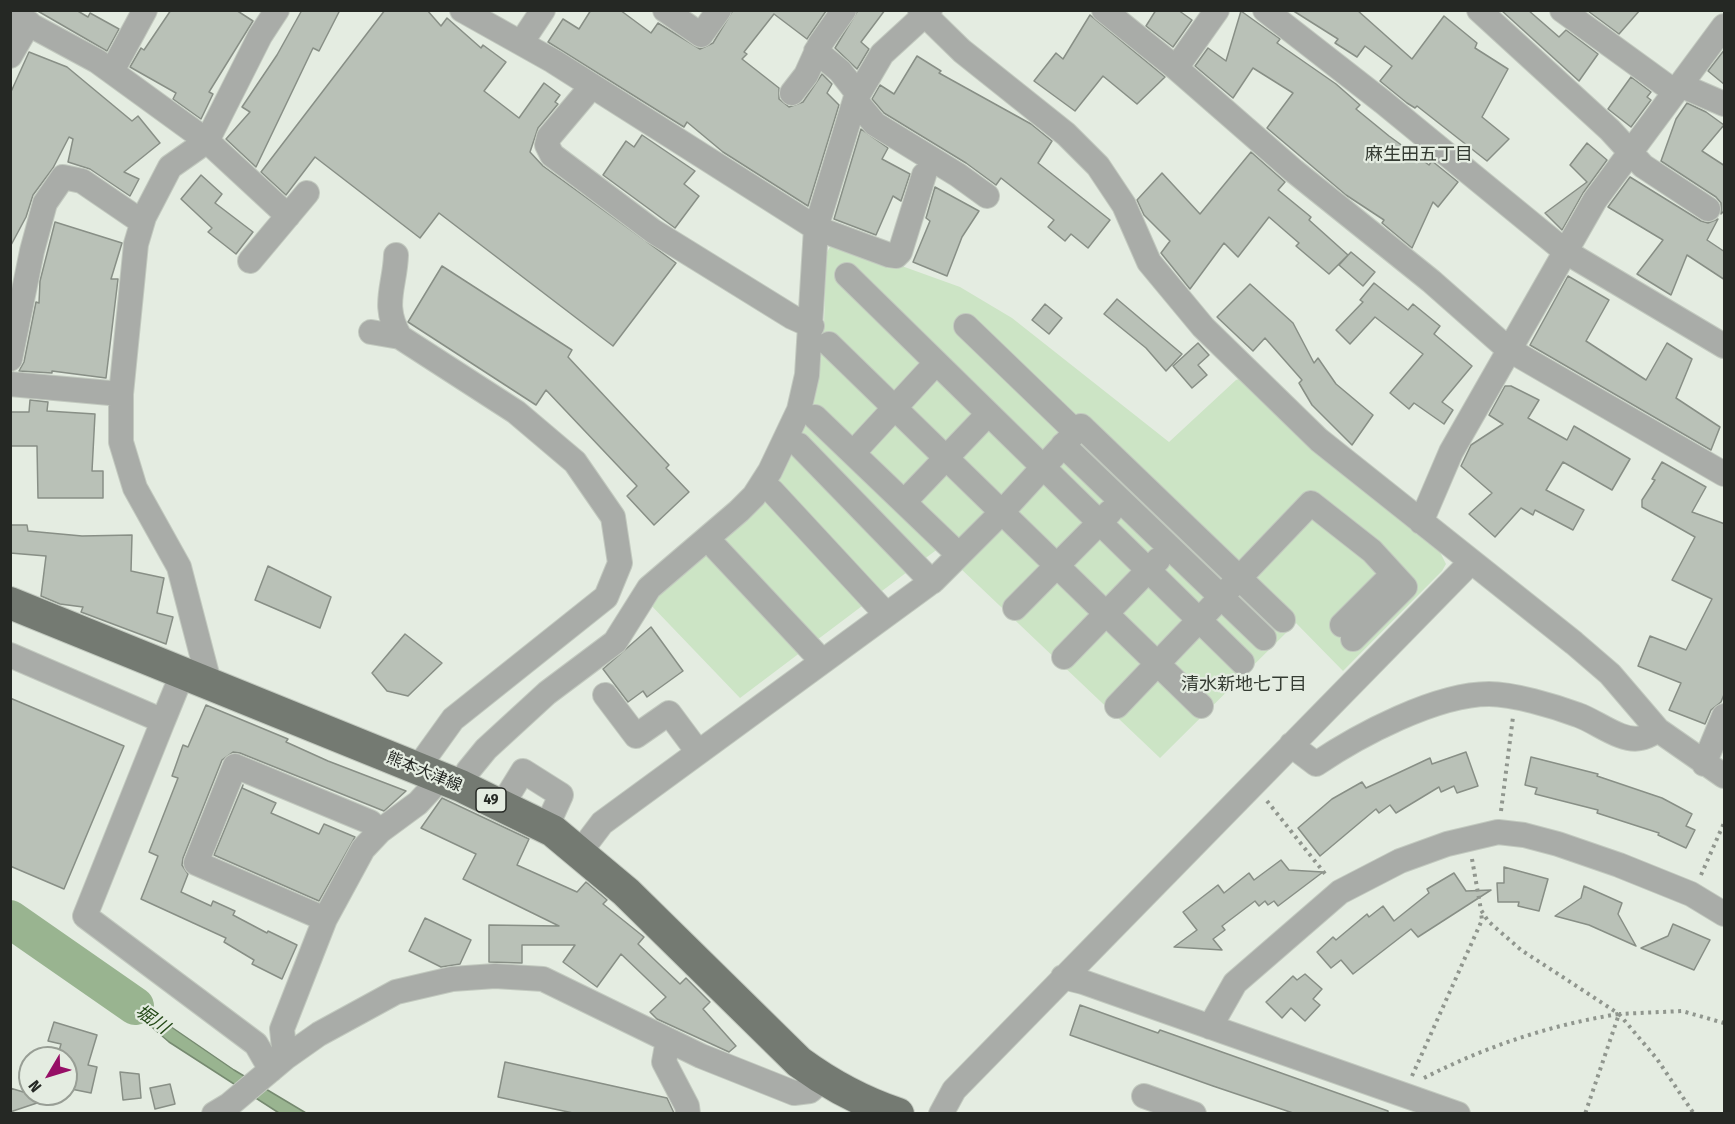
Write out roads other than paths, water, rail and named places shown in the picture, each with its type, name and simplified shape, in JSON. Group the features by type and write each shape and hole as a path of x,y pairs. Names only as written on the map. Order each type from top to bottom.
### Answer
{"main road":[{"name":"熊本大津線","path":"10,603 440,778 502,805 546,828 580,852 626,892 799,1062 823,1079 876,1106 898,1113"}],"street":[{"path":"112,71 145,10"},
{"path":"273,1068 256,1044 85,916 163,721 196,677 179,567 135,488 121,442 121,394 136,244 142,222 170,167 207,141 260,36 277,10"},
{"path":"462,10 592,86 816,228 896,256 906,237 924,175"},
{"path":"521,44 543,10"},
{"path":"665,10 700,35 719,10"},
{"path":"1104,10 1176,68 1294,171 1431,281 1508,349 1725,474"},
{"path":"1176,68 1216,10"},
{"path":"1265,10 1383,102 1566,252 1725,346"},
{"path":"1479,10 1610,130 1643,166 1708,210"},
{"path":"1562,10 1678,88 1725,104"},
{"path":"792,93 806,75 838,11"},
{"path":"440,778 468,771 486,749 547,693 615,642 649,588 754,496 799,410 807,375 812,326 816,228 856,97 882,54 925,12 962,51 1066,134 1098,166 1124,206 1149,262 1203,327 1319,440 1574,642 1610,674 1658,730 1704,764 1725,776"},
{"path":"10,56 19,16 112,71 207,141 288,216"},
{"path":"1421,522 1450,452 1595,200 1725,26"},
{"path":"816,51 840,71 875,124 958,175 987,196"},
{"path":"592,86 549,136 547,145 552,155 652,231 773,306 812,326"},
{"path":"10,358 32,251 45,203 63,177 82,181 142,222"},
{"path":"250,261 307,193"},
{"path":"396,255 389,305 394,327 400,337"},
{"path":"847,276 1242,662"},
{"path":"966,326 1073,434 1121,501 1264,638"},
{"path":"273,1068 282,1029 325,919 363,849 380,831 418,803 440,778 453,719 606,597 620,563 613,517 575,462 516,412 400,337 371,332"},
{"path":"829,344 1201,706"},
{"path":"853,453 936,363"},
{"path":"10,384 121,394"},
{"path":"904,502 988,414"},
{"path":"815,417 959,555"},
{"path":"580,852 602,823 932,582 1002,512 1073,434"},
{"path":"1073,434 1139,482 1282,620"},
{"path":"799,446 932,582"},
{"path":"1015,608 1139,482"},
{"path":"772,491 886,614"},
{"path":"1117,706 1311,503 1372,551 1405,587 1348,632"},
{"path":"1064,657 1188,530"},
{"path":"716,548 822,661"},
{"path":"941,1113 954,1090 1471,562"},
{"path":"10,655 163,721"},
{"path":"1291,745 1316,764 1347,743 1408,714 1465,697 1489,694 1515,698 1578,715 1623,736 1640,739 1658,730"},
{"path":"605,695 636,736 669,712 698,752"},
{"path":"1704,764 1725,716"},
{"path":"325,919 196,862 236,766 370,822 380,831"},
{"path":"1210,1027 1235,983 1340,892 1400,861 1468,839 1498,832 1524,835 1558,844 1691,894 1725,914"},
{"path":"224,1107 320,1034 396,992 452,979 495,976 543,979 668,1040 794,1093 810,1092 823,1079"},
{"path":"1063,977 1406,1091 1458,1113"},
{"path":"668,1040 664,1062 687,1106 687,1113"},
{"path":"1144,1096 1194,1113"}],"water":[{"path":"78,963 234,1070 306,1113 279,1113 169,1042"}],"waterway":[{"name":"堀川","path":"10,919 135,1006"}],"district":[{"name":"麻生田五丁目","path":"1419,155"},
{"name":"清水新地七丁目","path":"1244,685"}]}
